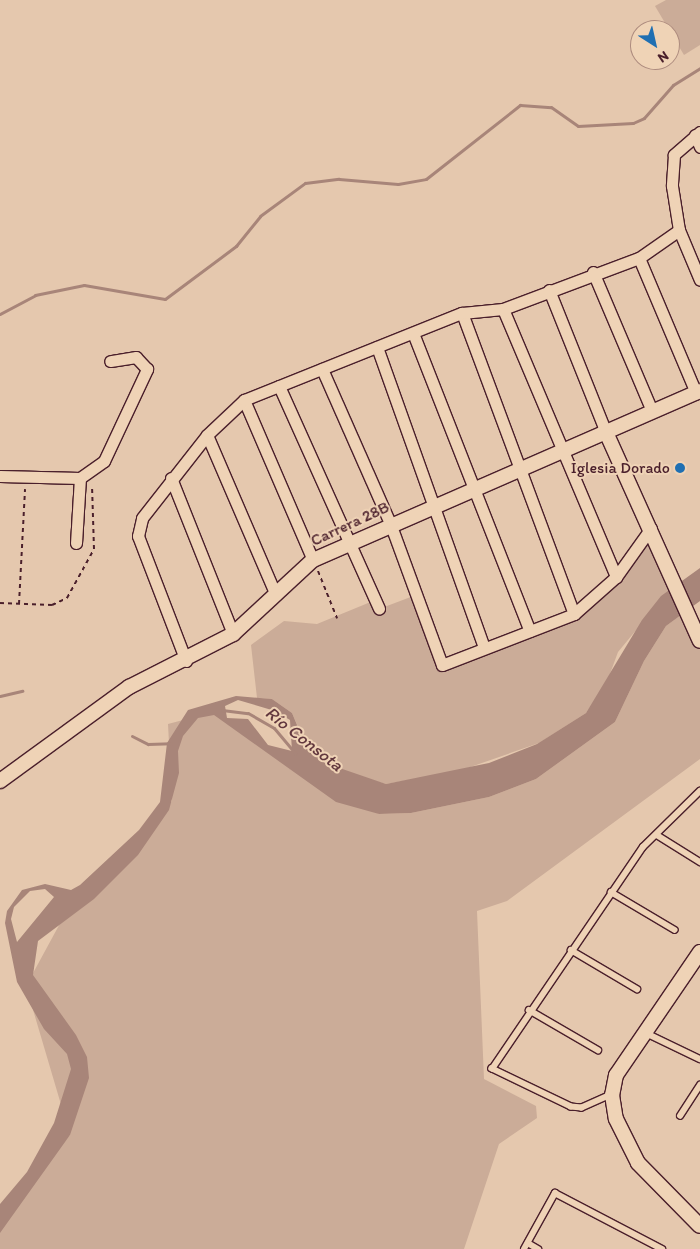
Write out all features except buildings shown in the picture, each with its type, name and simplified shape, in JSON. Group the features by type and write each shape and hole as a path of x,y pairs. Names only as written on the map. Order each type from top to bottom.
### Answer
{"street":[{"path":"698,272 679,230 672,186 674,155 697,134 700,147"},
{"path":"186,661 138,536 142,518 171,478 206,436 244,400 462,313 503,309 593,272 639,258 679,230"},
{"path":"639,258 698,392"},
{"path":"593,272 652,411"},
{"path":"549,290 605,430 651,528 697,638"},
{"path":"503,309 560,451 616,577"},
{"path":"462,313 574,614"},
{"path":"413,333 475,486 530,631"},
{"path":"377,347 484,648"},
{"path":"0,476 80,478 104,461 114,444 147,369 136,357 110,361"},
{"path":"322,369 390,523 442,665 574,614 616,577 651,528"},
{"path":"279,386 346,542 379,609"},
{"name":"Carrera 28B","path":"0,780 129,687 186,661 233,634 313,560 346,542 475,486 519,470 605,430 698,392"},
{"path":"244,400 313,560"},
{"path":"206,436 276,595"},
{"path":"76,543 80,478"},
{"path":"171,478 233,634"},
{"path":"700,952 616,1075 612,1095 616,1120 638,1163 700,1226"}],"lane":[{"path":"612,1095 582,1108 571,1107 492,1070 529,1010 611,892 657,835 700,791"},
{"path":"657,835 700,862"},
{"path":"611,892 675,930"},
{"path":"571,950 637,988"},
{"path":"529,1010 598,1050"},
{"path":"644,1032 700,1059"},
{"path":"680,1116 700,1085"},
{"path":"524,1249 555,1193 662,1249"},
{"path":"528,1242 538,1249"}],"path":[{"path":"0,603 52,605 67,598 94,548 91,470"},
{"path":"20,604 25,476"},
{"path":"313,560 337,618"}],"shaded area":[{"path":"666,0 700,0 700,45 684,55 680,48 680,20 663,20 655,6"},
{"path":"651,528 675,583 618,652 607,682 586,713 539,743 459,771 386,784 343,772 302,736 292,713 272,699 257,698 251,645 284,621 317,624 373,601 379,609 416,595 441,665 574,614 616,577"},
{"path":"700,568 700,601 666,626 644,661 615,722 536,779 489,797 411,813 379,814 336,802 214,715 198,718 183,736 178,751 179,773 169,810 138,855 94,899 38,941 33,975 76,1035 87,1057 89,1078 70,1135 0,1233 0,1204 27,1172 54,1123 71,1069 67,1054 44,1029 17,982 5,923 7,911 22,890 45,884 71,890 80,885 139,830 160,802 167,743 188,710 236,696 272,699 292,713 305,744 325,763 386,784 489,763 537,744 586,713 642,620 661,596","holes":["238,700 275,711 290,720 292,751 268,745 248,719 227,718 225,706","45,889 54,897 17,942 11,919 14,907 30,891"]},
{"path":"686,611 700,641 700,759 507,901 477,911 484,1079 536,1106 537,1118 499,1144 464,1249 0,1249 0,1219 70,1135 26,986 76,894 172,801 168,724 213,712 379,814 411,813 489,797 536,779 615,722 644,661 666,626"}],"waterway":[{"path":"0,314 35,295 84,285 165,299 236,246 260,216 305,183 339,179 398,184 426,179 520,105 551,107 578,126 633,123 644,118 673,85 700,68"},
{"path":"0,696 22,691"},
{"name":"Río Consota","path":"222,710 248,713 274,728 295,753"},
{"path":"132,736 148,744 171,743"}],"place":[{"name":"Iglesia Dorado","path":"680,468"}]}
